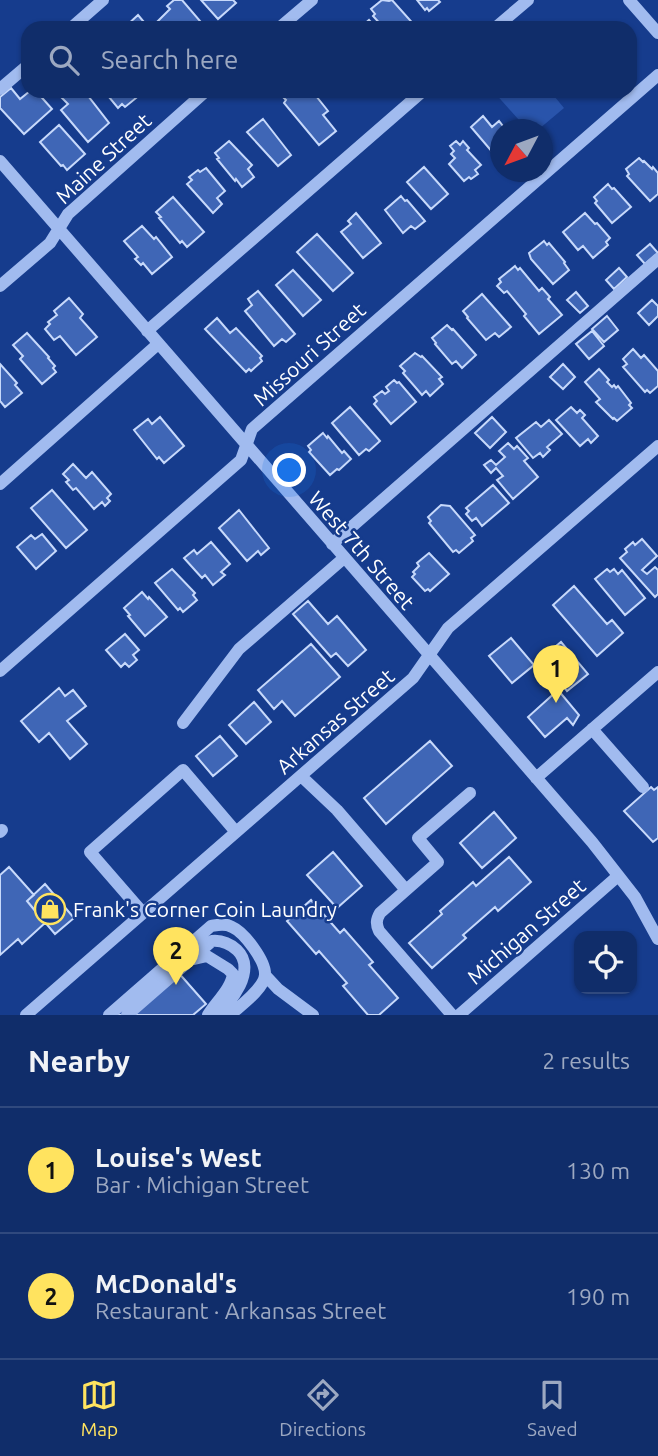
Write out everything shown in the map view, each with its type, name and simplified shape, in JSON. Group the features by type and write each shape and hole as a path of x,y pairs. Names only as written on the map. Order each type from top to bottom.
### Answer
{"street":[{"path":"79,21 103,0"},
{"path":"287,21 312,0"},
{"path":"503,21 528,0"},
{"path":"629,0 658,33"},
{"path":"0,89 21,71"},
{"name":"Missouri Street","path":"637,93 658,75"},
{"name":"Maine Street","path":"0,286 50,243 68,215 198,98"},
{"path":"147,331 415,98"},
{"name":"Missouri Street","path":"0,671 241,460 253,429 632,98"},
{"name":"West 7th Street","path":"0,161 592,842 635,897 658,939"},
{"path":"332,544 658,259"},
{"path":"0,484 158,344"},
{"name":"Arkansas Street","path":"26,1015 413,678 448,628 658,446"},
{"path":"183,723 239,649 344,558"},
{"path":"536,778 658,672"},
{"path":"593,729 643,787"},
{"path":"143,913 90,852 183,770 236,832"},
{"path":"301,776 337,810 406,890"},
{"path":"452,1015 376,925 380,913 438,862 418,838 470,793"},
{"name":"Michigan Street","path":"459,1015 618,876"},
{"path":"108,1015 211,926 223,924 234,927 255,950 263,964 265,975 304,1013"},
{"path":"127,1015 212,941 220,940 241,953 245,962 239,987 214,1015"},
{"path":"190,960 207,956 233,974 228,988 208,1015"},
{"path":"230,1015 257,991 265,975"}],"shaded area":[{"path":"499,98 556,98 564,108 551,119 518,119"}],"building":[{"path":"174,0 182,0 200,21 158,21 170,9 167,6"},
{"path":"201,0 233,0 236,3 218,19"},
{"path":"382,0 392,0 411,21 378,21 371,9"},
{"path":"417,0 438,0 440,2 429,11"},
{"path":"138,15 143,21 132,21"},
{"path":"11,88 20,99 42,98 52,109 24,134 0,108 0,97"},
{"path":"62,98 90,98 109,123 88,142 61,110 68,104"},
{"path":"110,98 136,98 125,107 122,104 118,108"},
{"path":"284,98 318,98 328,111 323,115 336,131 319,145 284,103"},
{"path":"483,116 490,125 490,149 471,127"},
{"path":"263,119 291,155 278,166 247,132"},
{"path":"59,125 85,154 67,170 40,142"},
{"path":"229,141 252,165 248,169 254,177 242,187 217,159 219,158 215,153"},
{"path":"456,141 460,145 463,141 469,148 467,150 481,165 475,170 478,174 471,179 469,177 464,181 449,164 455,158 451,154 454,151 450,146"},
{"path":"639,158 658,173 658,194 650,201 627,176 629,174 626,169"},
{"path":"424,167 448,194 431,209 407,182"},
{"path":"206,168 225,191 217,198 222,204 213,213 187,184 192,180 189,177"},
{"path":"608,184 631,207 612,223 595,203 597,201 594,197"},
{"path":"401,196 425,221 415,229 411,226 403,233 385,210"},
{"path":"173,197 204,232 187,247 182,241 180,243 156,212"},
{"path":"356,213 381,243 363,258 341,232 351,224 348,221"},
{"path":"585,213 610,238 606,242 608,245 593,258 583,246 578,250 563,232"},
{"path":"142,226 154,239 156,237 172,257 152,274 143,263 141,265 135,259 138,257 124,241"},
{"path":"317,234 353,273 333,291 297,252"},
{"path":"544,241 547,245 549,243 569,270 553,284 529,253"},
{"path":"650,244 658,253 645,264 637,255"},
{"path":"515,266 518,270 520,268 539,291 542,288 562,315 539,334 507,291 504,293 497,286 501,282 499,279"},
{"path":"619,268 627,277 614,289 606,280"},
{"path":"293,270 321,300 303,316 276,285"},
{"path":"258,291 295,334 286,342 282,339 274,346 245,311 252,305 248,299"},
{"path":"576,292 588,306 580,313 567,300"},
{"path":"482,294 511,327 499,337 495,333 486,340 463,311"},
{"path":"69,298 83,314 80,318 97,337 76,355 60,336 54,340 45,329 50,324 48,322 57,315 54,311"},
{"path":"652,300 658,306 658,316 649,325 638,313"},
{"path":"607,316 618,330 604,342 592,329"},
{"path":"217,318 230,333 236,328 262,356 262,361 251,371 249,369 246,372 205,329"},
{"path":"447,325 476,355 462,368 456,361 452,364 432,338"},
{"path":"592,331 604,346 589,359 576,344"},
{"path":"27,333 55,366 53,368 56,372 42,384 20,359 23,356 13,345"},
{"path":"633,349 641,358 644,355 658,371 658,386 650,393 647,390 645,392 623,367 627,364 623,359"},
{"path":"415,353 422,356 442,377 439,379 443,384 430,396 426,391 422,395 400,366"},
{"path":"0,364 22,393 5,407 0,401"},
{"path":"563,364 575,377 563,389 550,377"},
{"path":"599,369 609,380 607,382 612,387 618,386 631,403 629,405 632,408 617,421 596,402 600,399 585,382"},
{"path":"394,380 399,382 416,402 391,424 374,404 377,401 374,397 382,391 385,394 389,391 386,387"},
{"path":"350,407 380,441 369,451 366,449 359,455 332,423"},
{"path":"571,407 577,413 580,410 585,415 582,418 598,436 591,443 588,439 580,446 556,420"},
{"path":"160,417 184,446 164,463 159,457 157,459 134,430 148,419 152,424"},
{"path":"492,417 506,432 490,448 475,433"},
{"path":"549,420 562,434 547,447 550,450 543,457 540,453 533,458 516,438 536,422 541,427"},
{"path":"323,433 351,459 330,475 309,452 311,450 308,446"},
{"path":"508,443 514,449 517,446 528,458 524,461 538,477 513,499 497,480 503,476 496,468 491,473 484,465 491,460 496,465 505,457 499,451"},
{"path":"73,464 86,478 92,472 111,494 107,498 110,501 105,506 102,502 94,509 76,488 73,490 66,482 69,480 63,474"},
{"path":"493,485 509,503 482,526 476,518 472,521 466,514 469,511 466,508"},
{"path":"52,490 87,530 66,548 31,508"},
{"path":"441,505 450,506 475,535 471,538 473,541 459,553 456,550 453,552 429,523 431,521 428,517"},
{"path":"239,510 269,548 261,555 258,551 247,561 219,528"},
{"path":"42,534 56,551 36,569 17,547 31,535 35,539"},
{"path":"642,539 657,556 642,570 647,574 655,567 658,570 658,594 655,597 620,558 633,542 635,545"},
{"path":"211,542 230,564 221,572 225,575 213,585 205,575 202,578 184,558 194,550 197,554"},
{"path":"429,553 449,574 430,591 425,591 412,577 419,566 417,563"},
{"path":"172,569 195,593 193,595 197,600 183,612 180,608 178,610 155,583"},
{"path":"607,569 610,572 614,569 618,574 622,570 645,598 625,615 595,579"},
{"path":"574,586 607,624 612,620 623,633 597,656 553,605"},
{"path":"142,592 167,617 145,636 124,608"},
{"path":"308,601 328,624 337,616 366,650 348,666 336,653 331,657 293,614"},
{"path":"125,634 139,650 133,655 137,660 129,667 125,663 121,667 106,650"},
{"path":"511,638 534,665 512,683 489,656"},
{"path":"561,642 588,674 567,691 538,661"},
{"path":"311,644 340,677 295,716 282,701 274,709 258,690"},
{"path":"59,688 65,696 73,690 86,706 67,721 87,744 70,759 49,733 39,742 21,721"},
{"path":"558,690 579,715 573,725 567,718 545,737 528,717"},
{"path":"254,702 271,722 246,744 229,725"},
{"path":"220,736 237,756 213,776 196,756"},
{"path":"430,741 452,766 386,824 364,798"},
{"path":"651,787 654,790 658,787 658,838 653,842 624,811"},
{"path":"494,812 516,838 482,868 460,843"},
{"path":"333,852 362,886 337,908 307,875"},
{"path":"509,857 531,882 498,911 495,907 463,935 466,938 432,968 409,943 473,882 476,886"},
{"path":"9,867 34,895 27,901 45,923 22,944 18,939 0,955 0,875"},
{"name":"Frank's Corner Coin Laundry","path":"45,884 74,918 55,934 27,901"},
{"path":"311,900 340,933 344,929 373,962 369,965 398,998 379,1015 368,1015 343,986 347,983 319,951 316,954 287,921"},
{"path":"177,971 206,1004 193,1015 111,1015"}],"place":[{"name":"Louise's West","path":"556,703"},
{"name":"Frank's Corner Coin Laundry","path":"50,909"},
{"name":"McDonald's","path":"176,985"}]}
